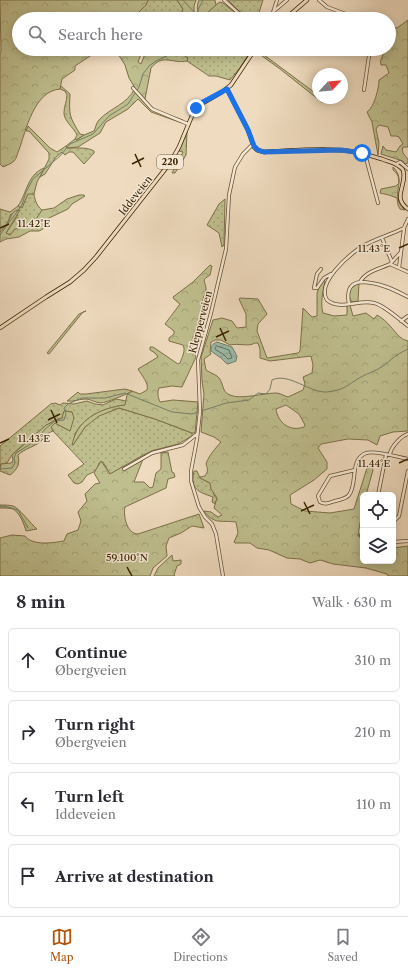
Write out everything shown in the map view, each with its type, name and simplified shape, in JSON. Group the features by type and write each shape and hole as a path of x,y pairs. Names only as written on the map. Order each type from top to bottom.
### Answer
{"main road":[{"path":"293,12 307,0"},
{"name":"Iddeveien","path":"0,328 70,282 90,264 166,168 179,147 192,114 198,106 227,89 236,79 251,56"},
{"path":"227,89 257,150 264,152 341,150 365,154 396,164 405,176 401,200 404,206 408,209"}],"street":[{"path":"224,0 237,12"},
{"path":"274,11 277,0"},
{"path":"274,11 287,0"},
{"path":"319,0 330,8 341,12"},
{"path":"364,90 369,56"},
{"path":"133,88 152,109 188,124"},
{"name":"Klepperveien","path":"224,576 216,534 212,524 205,517 199,507 191,481 191,471 198,434 200,399 198,360 212,313 226,249 229,195 235,167 243,154 253,144"},
{"path":"365,154 378,203"},
{"path":"396,164 400,162 408,169"},
{"path":"400,268 404,228 408,219"},
{"path":"404,228 360,247 332,274 324,294 326,299 336,304 366,302 376,303 408,326"},
{"path":"382,238 391,263 408,272"},
{"path":"360,282 367,274 391,263 402,251"},
{"path":"321,269 317,274 314,288 317,288 324,278 332,274"},
{"path":"349,304 349,288 354,283 360,282 379,284 408,297"},
{"path":"401,321 408,316"},
{"path":"124,469 152,453 183,445 198,434"},
{"path":"379,492 388,454 404,436 408,434"},
{"path":"355,470 330,477 318,496 318,501 321,504 328,504 345,498 350,493 358,461 363,455 374,452 408,459"},
{"path":"396,519 399,516 408,471"},
{"path":"396,542 408,541"}],"green space":[{"path":"0,0 148,0 146,5 139,12 12,12 12,56 90,56 75,66 75,70 62,79 60,89 51,91 37,104 28,122 16,159 12,163 3,167 0,164"},
{"path":"148,0 177,0 183,9 182,12 139,12 146,5"},
{"path":"177,0 196,0 194,12 182,12 183,9"},
{"path":"199,0 215,0 216,5 208,12 198,12"},
{"path":"228,0 263,0 259,12 241,12"},
{"path":"220,2 234,12 205,12"},
{"path":"408,20 408,147 403,147 403,151 408,159 408,163 405,164 403,161 381,154 383,146 386,150 396,152 403,144 399,137 391,136 388,127 379,125 376,129 379,143 378,155 372,122 367,112 370,110 374,102 379,80 389,73 386,65 381,65 383,56 396,56 397,28"},
{"path":"119,56 140,56 138,62 141,64 144,56 185,56 188,58 187,61 182,62 164,60 155,64 151,68 145,99 157,110 183,120 182,123 151,112 138,99 128,109 106,122 100,133 78,147 67,148 66,146 75,139 77,140 94,131 99,120 132,94 135,88 129,78 125,65"},
{"path":"176,56 247,56 230,80 216,76 209,76 187,61 187,58"},
{"path":"262,56 265,56 312,91 312,94"},
{"path":"61,86 70,94 70,111 72,119 80,134 84,135 76,140 77,135 64,115 67,95 65,91 60,89"},
{"path":"28,126 50,148 57,152 66,146 67,148 88,149 94,151 94,153 84,164 73,152 69,152 65,155 62,152 56,157 45,174 40,177 49,159 49,153 29,131 26,131"},
{"path":"187,132 186,155 175,173 172,173 183,152 179,151"},
{"path":"393,167 397,172 399,180 397,174 393,170"},
{"path":"44,168 37,182 34,194 28,194 22,208 18,206 34,175"},
{"path":"399,183 398,199 405,210 400,209 397,198 380,193 381,189 396,186"},
{"path":"28,193 34,194 36,203 42,210 39,216 32,223 14,231 10,235 6,233 18,215 11,214 7,224 0,232 0,209 10,212 18,206 21,208"},
{"path":"79,195 85,196 72,204 68,209 49,218 43,229 39,231 30,231 19,237 6,239 0,242 0,232 15,211 20,210 6,233 10,235 15,229 33,224 42,210 54,208 67,199"},
{"path":"225,199 224,245 222,247 219,233 207,225 219,204"},
{"path":"210,265 212,266 210,275 205,278 204,281 206,290 203,298 203,308 192,341 192,352 196,357 182,387 172,386 159,388 158,392 160,402 173,400 198,402 195,433 119,408 99,416 85,427 72,445 75,434 85,421 104,410 125,405 127,395 132,391 140,394 147,390 146,382 138,369 158,357 150,350 150,347 153,347 178,364 180,363 184,352 184,347 183,345 169,341 169,338 174,334 174,331 165,324 180,304 173,297 193,282"},
{"path":"324,280 322,301 323,313 334,316 347,315 347,306 350,305 353,316 366,313 374,319 377,315 400,337 408,341 408,431 393,432 380,436 377,445 368,440 348,439 321,444 318,448 327,462 327,469 314,480 290,495 291,504 305,511 330,513 354,509 367,468 372,465 373,470 367,492 360,492 360,523 358,535 360,537 360,564 396,564 396,548 408,546 408,576 388,576 387,574 366,568 333,564 320,560 310,563 300,559 287,558 269,550 257,548 250,543 235,543 234,542 238,533 236,522 215,520 204,511 211,512 218,517 222,515 214,508 217,498 211,489 210,483 200,478 205,476 207,473 207,461 212,452 221,442 214,437 201,432 204,394 201,357 213,320 222,318 232,321 237,328 246,327 246,314 239,299 258,299 267,314 258,324 257,331 267,358 298,353 300,351 303,308 312,317 317,316 317,293","holes":["221,340 230,345 250,345 258,343 260,358 270,361 311,356 313,365 312,373 303,377 305,384 303,390 288,397 279,393 246,397 227,394 219,378 206,370 204,359 211,354 211,342","286,405 299,414 305,425 304,427 294,428 282,422 276,409"]},
{"path":"356,284 359,284 358,301 352,302 350,300 350,292"},
{"path":"83,312 49,354 47,353 79,314"},
{"path":"125,389 132,391 103,403 86,399 67,401 78,392 80,394 86,394"},
{"path":"116,399 126,401 126,405 104,410 85,421 76,432 73,445 85,427 98,416 119,408 155,419 192,433 192,436 178,444 151,451 110,474 103,462 99,463 95,471 87,475 82,482 78,484 74,483 68,475 84,464 51,427 55,423 70,431 72,412 65,411 62,418 54,420 28,440 12,455 7,463 1,464 0,467 0,446 52,403 60,405 63,403 74,404 87,401 103,405"},
{"path":"64,411 72,412 74,418 70,431 55,423 51,427 53,431 39,443 18,455 18,466 13,473 10,475 0,471 1,464 11,463 13,460 12,455 46,425 62,418"},
{"path":"168,452 172,472 174,473 175,477 168,479 166,488 125,507 125,519 127,524 131,531 138,534 199,514 204,528 192,526 169,538 166,546 167,556 153,568 150,576 0,576 0,538 12,535 25,536 28,539 38,543 64,541 67,534 78,530 81,521 78,512 87,501 85,494 95,484 100,483 94,473 101,461 110,474 145,454 134,482 144,482 150,488 153,487 156,473 161,469 161,453"},
{"path":"194,471 197,471 200,478 210,483 215,497 217,498 215,504 212,502 213,497 199,491 194,486"},
{"path":"0,505 10,505 15,507 37,529 26,531 18,513 13,509 0,508"},
{"path":"172,555 173,561 181,560 181,564 177,566 175,576 154,576 158,568"}],"water":[{"path":"217,342 232,347 237,356 236,361 228,364 211,351 212,345"}],"waterway":[{"path":"183,0 194,12"},
{"path":"197,12 203,0"},
{"path":"0,235 22,205 26,192 33,179 60,156 70,144 93,134 109,116 128,104 139,87 143,74 149,66 166,56"},
{"path":"0,469 12,468 15,463 14,458 16,453 37,440 45,429 55,421 64,420 66,414 64,408 68,404 82,398 105,398 125,393 172,412 192,414 226,403 249,400 258,393 266,394 270,389 272,380 279,378 320,391 327,392 338,390 380,368 395,356 408,349"},
{"path":"0,506 18,510 28,528"}],"route":[{"path":"196,108 203,102 227,89 248,130 253,144 258,150 264,152 341,150 362,153"}]}
